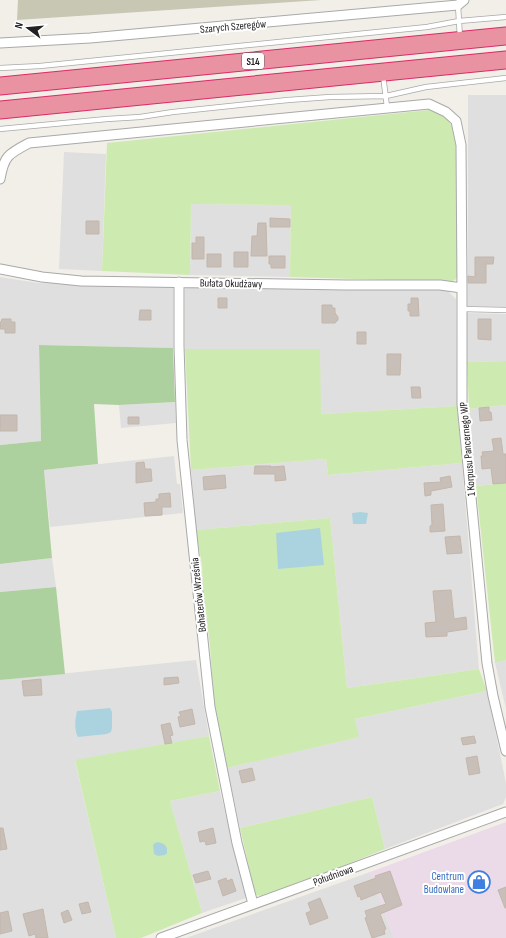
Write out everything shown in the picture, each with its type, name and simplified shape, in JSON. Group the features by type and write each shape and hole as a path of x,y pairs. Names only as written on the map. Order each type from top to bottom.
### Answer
{"highway":[{"name":"S14","path":"0,86 460,40 502,39"},
{"name":"S14","path":"0,110 462,64 499,58"}],"street":[{"name":"Szarych Szeregów","path":"0,43 98,38 461,3"},
{"name":"1 Korpusu Pancernego WP","path":"0,179 3,164 11,153 29,143 429,104 446,112 456,121 461,145 462,412 487,663 506,751"},
{"name":"Bułata Okudżawy","path":"0,269 42,277 81,281 440,285 462,288"},
{"name":"Bohaterów Września","path":"179,282 179,354 182,440 210,707 237,843 253,904"},
{"name":"Południowa","path":"161,938 506,812"}],"lane":[{"path":"460,40 459,21 461,3"},
{"path":"0,68 40,66 427,27 459,21 506,18"},
{"path":"383,72 387,108"},
{"path":"0,129 140,117 173,112 288,100 330,97 386,96 426,87 506,78"},
{"path":"462,309 506,310"}],"shaded area":[{"path":"18,0 321,0 17,20"},
{"path":"468,95 506,95 506,307 468,306"},
{"path":"64,152 106,154 102,271 59,269"},
{"path":"191,204 291,205 290,277 190,275"},
{"path":"0,277 38,283 173,285 173,348 39,345 41,441 0,445"},
{"path":"190,285 447,290 456,299 457,406 321,414 185,349 185,289"},
{"path":"467,313 506,314 506,361 467,362"},
{"path":"175,402 176,423 121,428 119,405"},
{"path":"506,405 506,483 476,486 469,409"},
{"path":"174,456 177,484 180,484 183,513 50,527 44,470"},
{"path":"326,459 328,475 462,463 479,669 347,688 330,518 196,530 191,470"},
{"path":"52,558 56,587 0,592 0,564"},
{"path":"196,660 209,736 75,761 116,938 0,938 0,680"},
{"path":"506,660 506,709 495,663"},
{"path":"487,691 506,783 506,797 503,804 385,849 372,797 240,828 227,768 358,737 355,719"},
{"path":"220,791 246,898 202,913 170,801"},
{"path":"506,822 506,938 394,938 370,872"},
{"path":"370,872 394,938 186,938"}],"green space":[{"path":"429,110 443,115 452,126 458,147 460,274 455,280 450,282 290,277 291,205 191,204 190,275 102,271 107,143"},
{"path":"39,345 173,348 175,402 119,405 94,404 98,464 44,470 52,558 0,564 0,445 41,441"},
{"path":"185,349 320,349 321,414 457,406 462,463 328,475 326,459 191,470"},
{"path":"506,361 506,405 469,409 467,362"},
{"path":"506,483 506,660 495,663 476,486"},
{"path":"330,518 347,688 479,669 487,691 355,719 359,737 227,768 214,705 202,566 196,530"},
{"path":"56,587 65,674 0,680 0,592"},
{"path":"209,736 220,791 170,801 202,913 141,938 116,938 75,760"},
{"path":"372,797 385,849 266,897 256,895 240,828"}],"water":[{"path":"352,513 368,513 366,524 353,524"},
{"path":"320,528 324,565 278,569 276,533"},
{"path":"110,708 112,712 111,732 107,734 78,737 75,724 77,711"},
{"path":"158,842 164,844 167,848 167,853 165,855 158,856 154,854 153,845"}],"building":[{"path":"270,218 290,219 290,227 270,227"},
{"path":"86,221 99,221 99,234 86,234"},
{"path":"258,223 266,223 267,256 251,256 252,236 257,236"},
{"path":"196,237 204,237 204,259 192,259 192,243 196,243"},
{"path":"234,252 248,252 248,267 234,267"},
{"path":"207,254 221,254 221,267 207,267"},
{"path":"269,256 285,256 285,268 271,268 271,264 269,264"},
{"path":"475,257 494,257 493,264 486,264 486,283 468,283 468,276 475,277"},
{"path":"218,298 227,298 227,308 218,308"},
{"path":"411,298 418,298 419,316 410,316 408,304 411,304"},
{"path":"322,305 332,305 332,308 335,308 335,313 338,320 335,323 322,323"},
{"path":"140,310 151,310 151,320 139,320"},
{"path":"2,319 11,319 11,322 15,322 15,333 5,333 5,329 0,329 0,322"},
{"path":"478,319 491,319 491,340 478,339"},
{"path":"357,332 366,332 366,344 357,344"},
{"path":"387,354 401,354 400,375 387,375"},
{"path":"411,387 420,387 421,398 412,398"},
{"path":"489,407 492,420 480,421 479,408"},
{"path":"0,415 17,415 17,431 0,431"},
{"path":"128,417 139,417 139,424 128,424"},
{"path":"501,438 503,454 506,454 506,483 493,484 491,468 482,469 481,456 483,456 482,452 494,451 492,439"},
{"path":"144,462 145,469 151,469 152,481 136,483 136,463"},
{"path":"255,466 284,466 286,480 275,481 275,474 254,474"},
{"path":"225,475 226,488 204,490 203,477"},
{"path":"450,476 452,487 431,491 431,495 425,496 424,483 441,482 440,478"},
{"path":"170,493 171,507 162,507 162,515 145,516 144,503 156,502 156,499 159,499 159,494"},
{"path":"443,504 445,531 430,532 430,526 432,525 431,505"},
{"path":"460,536 462,553 447,554 445,537"},
{"path":"451,590 454,619 466,617 467,629 447,632 447,636 426,637 425,623 436,622 433,591"},
{"path":"178,677 179,683 164,685 164,678"},
{"path":"41,679 42,695 24,696 22,681"},
{"path":"192,709 195,724 180,727 178,717 181,716 179,712"},
{"path":"170,723 173,735 170,736 172,743 165,744 161,725"},
{"path":"474,736 476,743 463,745 461,738"},
{"path":"477,756 480,773 469,775 466,758"},
{"path":"252,768 255,780 242,783 239,771"},
{"path":"0,828 3,828 7,849 0,850"},
{"path":"213,828 216,843 206,845 205,841 200,842 198,832"},
{"path":"208,871 211,879 196,883 193,875"},
{"path":"390,871 402,905 380,914 386,929 384,930 385,934 372,938 365,918 367,917 365,911 386,904 381,892 361,900 360,896 358,897 354,886"},
{"path":"226,878 227,881 232,879 236,891 223,896 218,881"},
{"path":"506,887 506,908 505,908 498,890"},
{"path":"320,898 328,918 310,925 306,913 311,911 308,903"},
{"path":"88,902 91,912 82,914 79,904"},
{"path":"43,909 48,938 36,938 35,934 29,936 23,914"},
{"path":"68,910 72,920 64,923 61,913"},
{"path":"8,911 12,931 0,934 0,913"}],"place":[{"name":"Centrum Budowlane","path":"479,882"}]}
